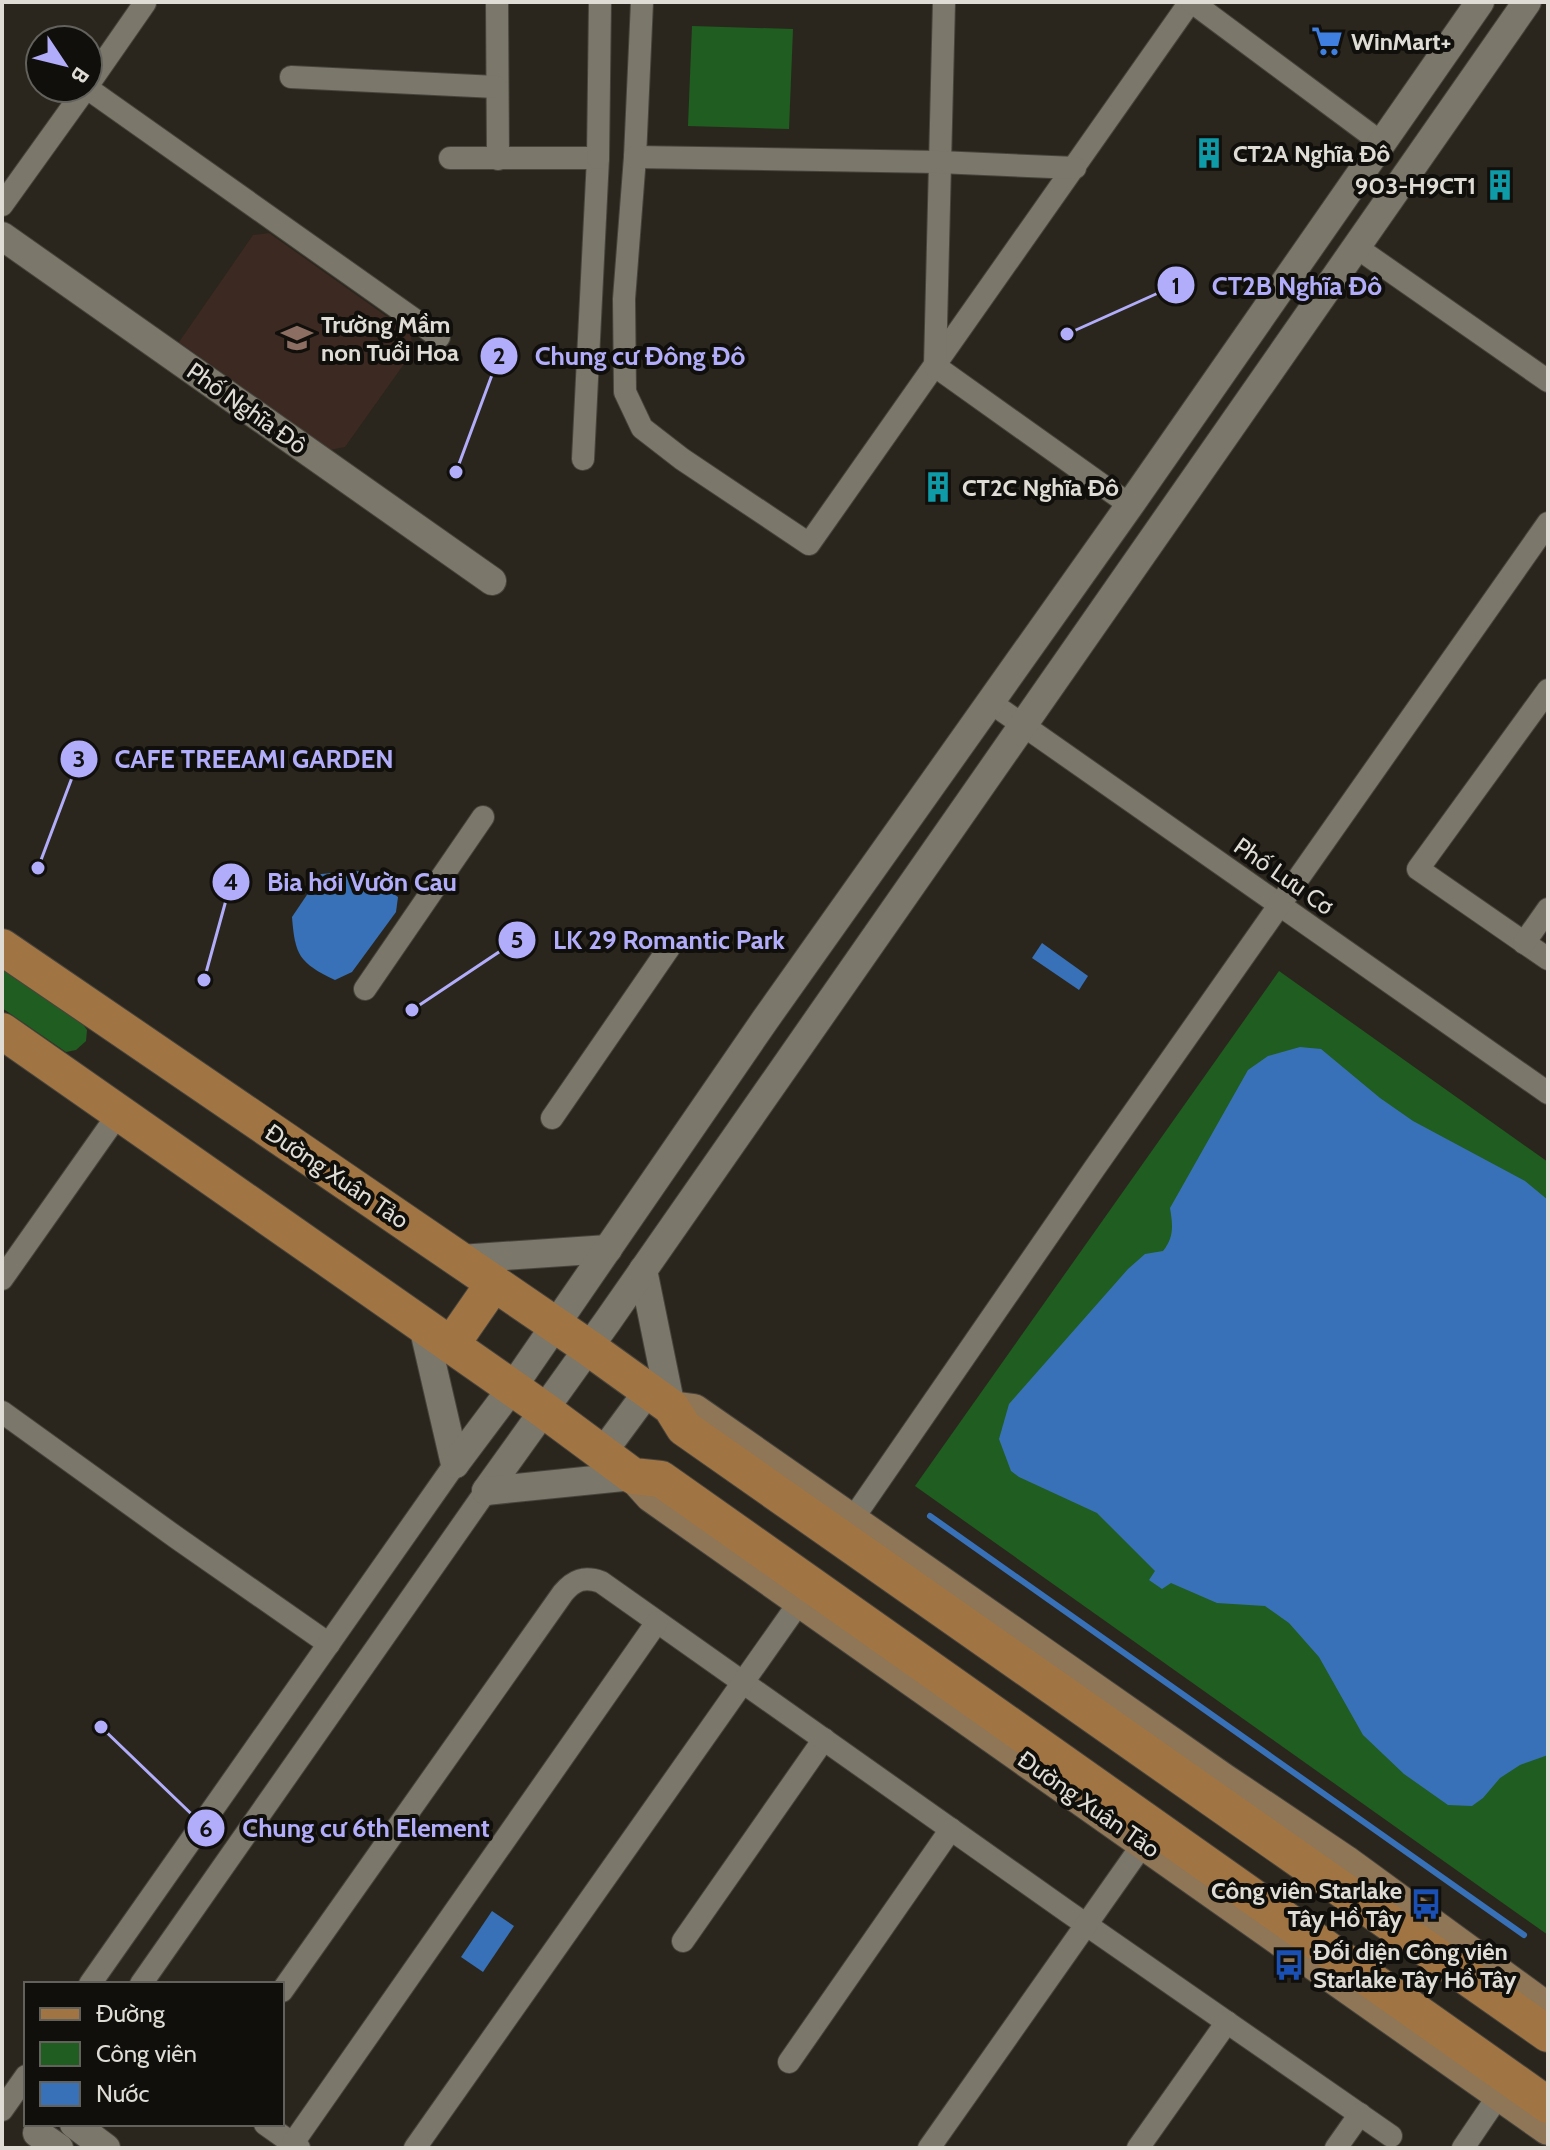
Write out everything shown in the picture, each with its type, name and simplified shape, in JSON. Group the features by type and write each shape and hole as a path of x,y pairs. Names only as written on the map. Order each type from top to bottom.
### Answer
{"main road":[{"name":"Đường Xuân Tảo","path":"2,947 589,1348 660,1399 684,1428 846,1528 1547,2024"},
{"name":"Đường Xuân Tảo","path":"2,1031 544,1410 633,1476 661,1479 805,1594 1505,2086 1548,2129"},
{"path":"437,1335 494,1283"},
{"name":"Đường Xuân Tảo","path":"1505,2086 1548,2105"}],"street":[{"path":"104,62 145,2 161,2"},
{"path":"497,2 498,159"},
{"path":"583,459 598,158 600,2"},
{"path":"642,2 624,299 625,392 642,428 682,459 809,544 1191,2 1383,144"},
{"path":"935,366 944,2"},
{"path":"91,1982 455,1464 512,1388 1480,2"},
{"path":"142,1982 589,1348 1527,2"},
{"path":"291,77 496,87"},
{"path":"104,99 439,337"},
{"path":"2,205 75,104"},
{"path":"635,157 939,162 1075,168"},
{"path":"450,158 598,158"},
{"name":"Phố Nghĩa Đô","path":"2,236 492,581"},
{"path":"1356,247 1548,381"},
{"path":"935,366 1130,505"},
{"path":"846,1528 1548,523"},
{"path":"1548,690 1418,869 1548,959"},
{"name":"Phố Lưu Cơ","path":"990,702 1548,1093"},
{"path":"365,989 483,817"},
{"path":"1524,943 1548,909"},
{"path":"552,1118 669,948"},
{"path":"2,1279 119,1113"},
{"path":"460,1259 608,1249"},
{"path":"603,1452 660,1399 643,1270"},
{"path":"437,1335 455,1464"},
{"path":"2,1412 329,1644"},
{"path":"486,1491 633,1476"},
{"path":"284,1988 571,1584 581,1579 601,1582 1391,2136"},
{"path":"415,2148 805,1594"},
{"path":"268,2126 296,2146 657,1622"},
{"path":"683,1941 824,1739"},
{"path":"789,2062 951,1829"},
{"path":"929,2148 1149,1835"},
{"path":"1138,2148 1227,2022"},
{"path":"2,2110 24,2079"},
{"path":"1463,2148 1505,2086"},
{"path":"1336,2148 1360,2114"},
{"path":"77,2126 108,2148"},
{"path":"100,2126 108,2148"}],"shaded area":[{"name":"Trường Mầm non Tuổi Hoa","path":"269,233 410,333 414,350 345,447 330,450 179,342 253,235"}],"green space":[{"path":"692,26 793,29 789,129 688,126"},
{"path":"2,966 80,1020 87,1030 86,1041 76,1050 66,1052 2,1008"},
{"path":"1279,971 1548,1162 1548,1935 915,1486"}],"water":[{"path":"360,871 398,897 396,912 352,972 335,980 306,963 301,956 292,917 321,874"},
{"path":"1042,943 1088,976 1079,990 1032,958"},
{"path":"1300,1047 1321,1049 1413,1121 1525,1181 1548,1200 1548,1755 1520,1765 1500,1778 1472,1806 1448,1805 1404,1774 1363,1735 1319,1657 1289,1623 1265,1606 1217,1603 1171,1583 1162,1589 1149,1580 1155,1571 1097,1513 1011,1471 999,1439 1009,1404 1128,1269 1145,1254 1163,1251 1167,1246 1172,1231 1170,1208 1248,1070 1268,1056"},
{"path":"492,1911 514,1926 483,1972 461,1957"}],"waterway":[{"path":"930,1516 1524,1935"}],"place":[{"name":"WinMart+","path":"1327,41"},
{"name":"CT2A Nghĩa Đô","path":"1209,153"},
{"name":"903-H9CT1","path":"1500,185"},
{"name":"CT2B Nghĩa Đô","path":"1067,334"},
{"name":"Trường Mầm non Tuổi Hoa","path":"297,338"},
{"name":"Chung cư Đông Đô","path":"456,472"},
{"name":"CT2C Nghĩa Đô","path":"938,487"},
{"name":"CAFE TREEAMI GARDEN","path":"38,868"},
{"name":"Bia hơi Vườn Cau","path":"204,980"},
{"name":"LK 29 Romantic Park","path":"412,1010"},
{"name":"Chung cư 6th Element","path":"101,1727"},
{"name":"Công viên Starlake Tây Hồ Tây","path":"1426,1904"},
{"name":"Đối diện Công viên Starlake Tây Hồ Tây","path":"1289,1965"}]}
